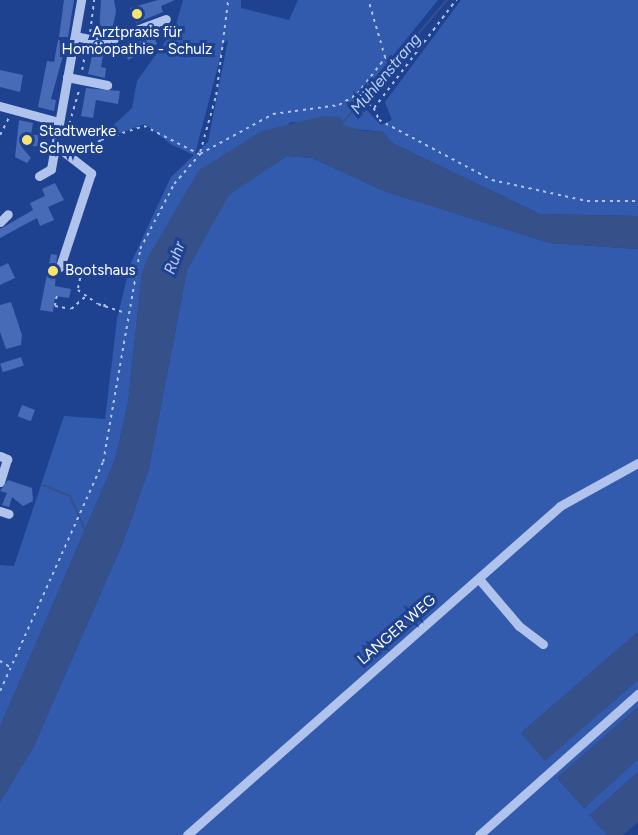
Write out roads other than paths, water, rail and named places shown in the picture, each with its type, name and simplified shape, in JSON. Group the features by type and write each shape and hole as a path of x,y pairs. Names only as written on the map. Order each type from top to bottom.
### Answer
{"street":[{"path":"39,176 51,169 56,122 81,0"},
{"path":"75,36 111,41 166,19"},
{"path":"67,77 107,85"},
{"path":"0,106 56,122"},
{"path":"55,145 75,156 91,173 60,267"},
{"path":"0,222 8,214"},
{"path":"0,456 8,459 0,482"},
{"name":"LANGER WEG","path":"186,835 575,495 638,463"},
{"path":"479,579 519,626 543,644"},
{"path":"479,835 638,694"}],"water":[{"name":"Ruhr","path":"324,116 341,117 343,125 364,131 383,132 392,143 540,214 638,216 638,249 550,243 384,191 312,158 287,156 229,195 187,270 149,468 124,540 33,748 0,802 0,727 115,460 128,403 142,272 148,257 199,170 262,131"},
{"path":"638,632 638,680 545,761 521,733"},
{"path":"638,707 638,759 584,808 557,778"},
{"path":"638,772 638,822 623,835 607,835 590,815"}],"waterway":[{"name":"Mühlenstrang","path":"340,126 447,0"},
{"path":"43,485 70,496 86,533"}],"place":[{"name":"Arztpraxis für Homöopathie - Schulz","path":"137,14"},
{"name":"Stadtwerke Schwerte","path":"27,140"},
{"name":"Bootshaus","path":"53,271"}]}
